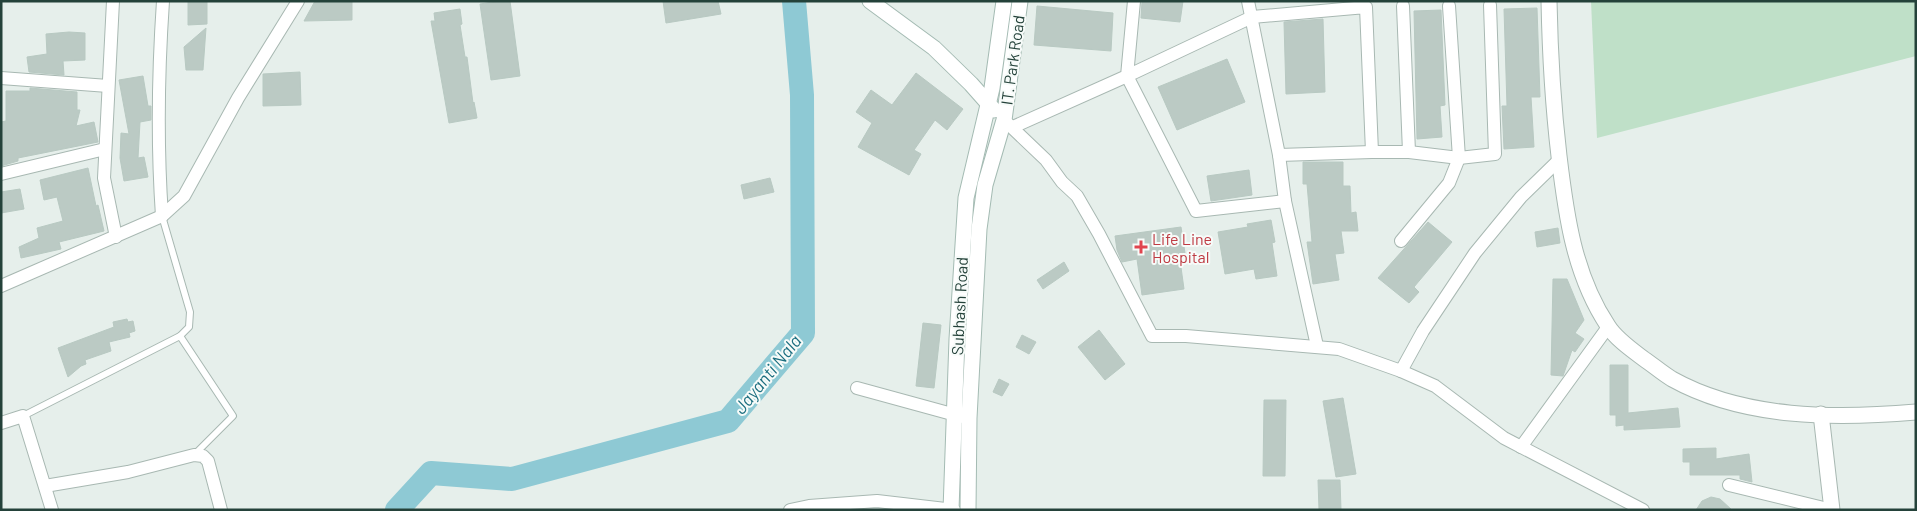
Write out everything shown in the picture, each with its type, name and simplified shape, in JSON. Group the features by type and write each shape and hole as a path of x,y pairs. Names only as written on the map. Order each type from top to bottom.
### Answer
{"main road":[{"path":"870,1 934,48 1008,124"},
{"name":"IT. Park Road","path":"988,105 1004,1"},
{"name":"IT. Park Road","path":"1008,124 1020,1"},
{"path":"1549,1 1552,84 1565,207 1573,247 1585,282 1608,327 1631,349 1670,378 1739,406 1763,410 1821,414 1916,412"},
{"name":"Subhash Road","path":"952,510 957,329 966,198 988,105"},
{"name":"Subhash Road","path":"968,510 969,418 978,229 985,185 1008,124"},
{"path":"1821,414 1832,510"}],"street":[{"path":"113,1 104,178 116,237"},
{"path":"162,216 158,154 159,60 163,1"},
{"path":"1,286 103,240 116,237 162,216 184,196 238,98 298,1"},
{"path":"1134,1 1127,76 1196,211 1285,201"},
{"path":"1248,1 1279,155 1285,201 1317,346"},
{"path":"1279,155 1409,152 1459,158 1495,154 1490,5"},
{"path":"1372,152 1366,7 1321,6 1252,17 1127,76 1008,124 1046,160 1062,182 1076,196 1099,234 1152,336 1186,336 1338,348 1400,370 1435,386 1504,438 1643,510"},
{"path":"1403,6 1409,152"},
{"path":"1401,241 1449,183 1459,158 1449,6"},
{"path":"1,78 108,86"},
{"path":"1,174 105,149"},
{"path":"1400,370 1427,325 1475,253 1517,202 1560,159"},
{"path":"1521,447 1608,327"},
{"path":"857,388 969,418"},
{"path":"1,423 23,416 52,510"},
{"path":"45,486 128,472 194,455 202,456 208,462 221,510"},
{"path":"1729,485 1832,510"},
{"path":"790,510 877,501 952,510"}],"lane":[{"path":"23,416 180,336 189,326 190,312 162,216"},
{"path":"180,336 233,416 194,455"}],"green space":[{"path":"1591,1 1916,1 1916,56 1597,138"}],"building":[{"path":"188,1 207,1 207,24 188,25"},
{"path":"315,1 352,1 352,20 304,21"},
{"path":"510,1 520,76 491,80 480,4"},
{"path":"663,1 718,1 721,14 666,23"},
{"path":"1142,1 1183,1 1180,22 1141,18"},
{"path":"1037,6 1113,13 1111,51 1034,45"},
{"path":"1537,8 1540,97 1531,97 1534,147 1504,149 1502,106 1507,106 1504,9"},
{"path":"460,9 462,24 460,25 477,118 449,123 431,21 435,21 434,13"},
{"path":"1441,10 1445,105 1440,106 1442,137 1417,139 1414,11"},
{"path":"1323,19 1325,92 1286,94 1284,22"},
{"path":"206,28 203,70 186,70 184,47"},
{"path":"85,33 85,60 63,61 64,75 29,72 27,57 47,54 46,34"},
{"path":"1227,59 1245,102 1177,130 1158,87"},
{"path":"300,72 301,105 263,106 263,74"},
{"path":"916,73 963,109 947,130 935,120 914,150 921,154 909,175 858,147 872,123 856,112 871,90 892,105"},
{"path":"143,76 148,106 151,106 151,120 140,122 138,158 144,157 148,177 124,181 120,158 121,133 129,134 119,80"},
{"path":"30,88 77,92 77,110 80,110 76,126 94,122 98,142 18,158 18,161 1,166 1,122 6,121 6,91 30,91"},
{"path":"1303,162 1343,162 1343,186 1350,186 1351,213 1356,212 1358,231 1341,231 1344,253 1335,254 1339,280 1313,284 1307,242 1312,242 1307,184 1303,184"},
{"path":"88,168 96,206 98,205 104,231 59,242 61,249 21,258 19,247 39,238 37,228 63,221 57,197 44,200 40,180"},
{"path":"1249,170 1252,195 1211,201 1207,176"},
{"path":"770,178 774,192 744,199 741,185"},
{"path":"20,189 24,209 1,213 1,192"},
{"path":"1271,220 1275,242 1272,243 1277,276 1256,279 1254,269 1225,274 1218,232 1248,227 1247,224"},
{"path":"1428,222 1452,242 1414,287 1419,292 1409,303 1378,278"},
{"path":"1181,227 1185,253 1179,253 1184,289 1142,295 1137,259 1122,262 1117,250 1115,236"},
{"path":"1558,228 1560,243 1537,247 1535,232"},
{"path":"1064,262 1069,271 1043,289 1037,280"},
{"path":"1553,279 1567,279 1584,320 1575,333 1584,339 1575,352 1572,350 1563,376 1551,375"},
{"path":"127,319 128,322 133,321 135,331 129,333 130,337 109,342 111,351 85,360 86,364 68,377 58,348 114,327 113,322"},
{"path":"923,323 941,325 934,388 916,386"},
{"path":"1099,330 1125,364 1105,380 1078,347"},
{"path":"1022,335 1036,342 1029,354 1016,347"},
{"path":"1610,365 1628,365 1628,413 1678,408 1680,427 1624,430 1624,425 1616,426 1616,415 1610,415"},
{"path":"999,379 1009,384 1002,396 993,392"},
{"path":"1343,398 1356,474 1336,477 1323,401"},
{"path":"1264,400 1286,400 1285,476 1263,476"},
{"path":"1716,448 1716,459 1749,454 1752,482 1740,479 1740,475 1690,475 1690,462 1683,462 1683,449"},
{"path":"1318,480 1340,480 1341,510 1319,510"},
{"path":"1711,497 1720,499 1732,510 1696,510 1702,501"}],"waterway":[{"name":"Jayanti Nala","path":"397,510 431,473 512,479 728,421 803,333 802,95 794,1"}],"place":[{"name":"Life Line Hospital","path":"1141,247"}]}
